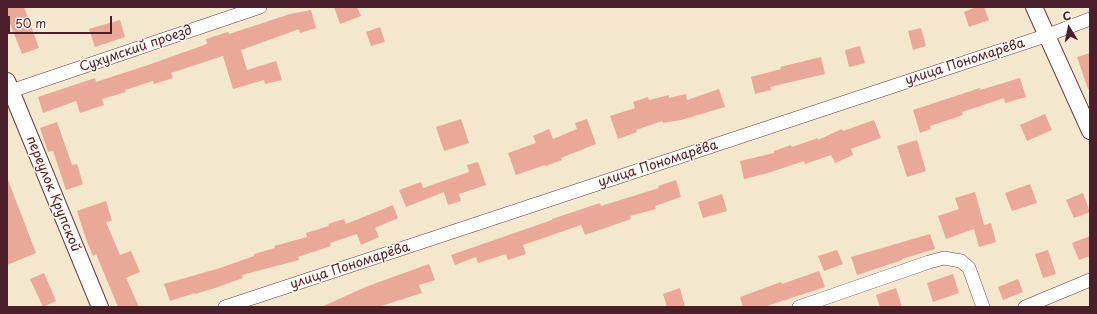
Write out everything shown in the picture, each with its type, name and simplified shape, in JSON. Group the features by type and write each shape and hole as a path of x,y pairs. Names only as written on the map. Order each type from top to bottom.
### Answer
{"street":[{"name":"Сухумский проезд","path":"9,86 260,7"},
{"path":"1034,7 1048,35 1090,131"},
{"name":"улица Пономарёва","path":"225,307 1048,35 1090,19"},
{"name":"переулок Крупской","path":"9,86 12,110 100,307"},
{"path":"800,307 944,258 961,261 969,268 983,307"},
{"path":"1024,307 1090,280"}],"building":[{"path":"7,7 24,7 39,48 22,54 7,16"},
{"path":"334,7 357,7 361,16 340,24"},
{"path":"976,7 984,7 989,20 969,27 964,12"},
{"path":"311,10 316,28 300,33 299,29 241,50 247,70 276,61 282,80 265,84 264,80 233,89 223,56 171,73 173,78 154,84 153,81 125,90 126,92 102,99 104,105 80,113 76,101 43,113 38,97 95,78 96,82 148,65 207,44 206,39 228,32 229,34 290,14"},
{"path":"120,20 125,37 95,47 89,29"},
{"path":"380,27 385,42 371,46 366,32"},
{"path":"921,28 926,46 913,50 908,31"},
{"path":"860,46 865,63 849,67 845,50"},
{"path":"1090,53 1090,88 1088,89 1077,57"},
{"path":"821,57 825,74 770,87 771,90 755,94 751,77 781,69 780,67"},
{"path":"1020,78 1026,97 1005,103 1004,98 962,112 963,115 930,126 931,129 920,133 913,110 980,88 980,90"},
{"path":"719,89 725,107 681,120 663,123 662,121 636,130 637,132 618,139 610,116 635,108 633,102 648,97 649,100 669,95 669,98 686,94 687,100"},
{"path":"1045,114 1052,130 1027,141 1020,125"},
{"path":"461,119 469,143 444,151 436,127"},
{"path":"587,119 596,144 561,158 562,160 516,175 508,153 536,143 533,136 549,129 553,139 577,129 575,123"},
{"path":"874,120 881,138 851,149 853,155 835,163 831,155 805,164 804,161 744,179 740,161 774,153 774,151 791,145 792,147 818,138 818,140 842,129 843,131"},
{"path":"57,122 72,165 77,164 83,184 66,190 53,151 48,152 40,128"},
{"path":"917,140 926,171 907,177 897,146"},
{"path":"478,162 486,185 459,194 461,201 448,205 444,192 406,207 399,190 421,182 423,188 469,172 467,165"},
{"path":"7,180 36,253 7,265"},
{"path":"676,180 681,197 655,206 656,209 630,216 631,219 585,235 581,225 523,245 526,254 508,260 506,254 478,263 476,257 455,265 451,255 600,203 601,206 659,188 658,186"},
{"path":"1030,184 1037,203 1012,211 1005,193"},
{"path":"975,192 984,225 991,223 996,242 979,247 974,229 946,239 938,216 959,209 955,198"},
{"path":"1083,193 1090,212 1074,218 1066,200"},
{"path":"722,194 727,211 703,218 698,202"},
{"path":"106,201 112,221 106,222 120,255 131,251 140,272 126,278 139,307 118,307 96,254 93,256 77,211"},
{"path":"393,205 398,218 375,228 379,237 361,245 357,234 330,243 331,246 298,257 299,260 242,275 243,278 170,301 164,284 220,268 254,256 254,254 275,248 274,246 307,237 306,233 329,226 328,224 344,219 346,224"},
{"path":"930,234 935,249 857,275 851,257"},
{"path":"1090,236 1090,256 1079,260 1072,243"},
{"path":"837,250 843,264 824,271 818,256"},
{"path":"1048,250 1056,274 1043,278 1035,254"},
{"path":"429,264 435,280 419,285 422,293 378,307 321,307 368,286"},
{"path":"819,271 825,287 764,307 743,307 740,297 781,282 782,284"},
{"path":"44,273 56,301 43,307 30,279"},
{"path":"953,274 959,293 933,302 927,283"},
{"path":"1018,279 1023,292 1003,300 998,287"},
{"path":"680,288 685,307 667,307 663,294"},
{"path":"896,288 902,307 880,307 876,295"}]}
